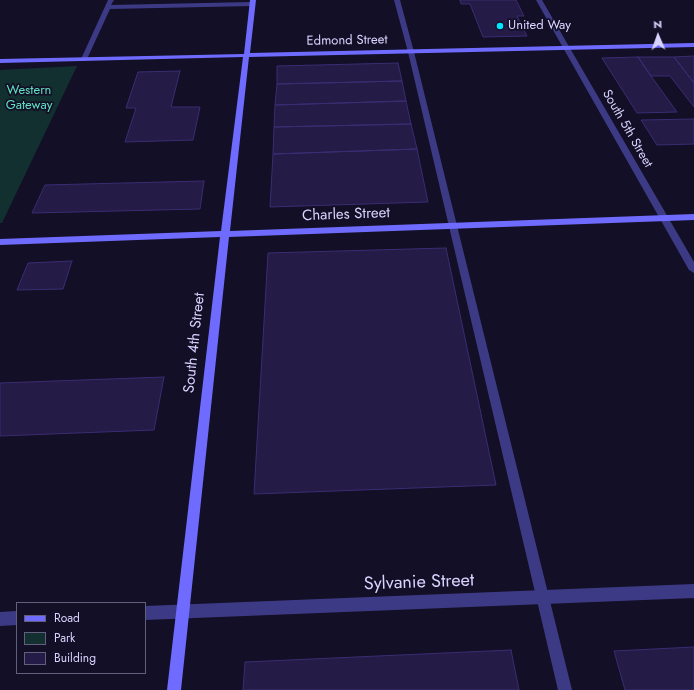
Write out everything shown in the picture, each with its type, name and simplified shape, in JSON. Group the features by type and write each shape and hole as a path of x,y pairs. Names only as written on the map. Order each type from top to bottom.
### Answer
{"main road":[{"name":"South 4th Street","path":"174,690 224,234 253,2"},
{"name":"Edmond Street","path":"0,61 246,54 411,52 694,45"},
{"name":"Charles Street","path":"0,242 694,217"}],"street":[{"path":"84,59 111,0"},
{"path":"397,0 411,52 565,690"},
{"name":"South 5th Street","path":"539,0 694,270"},
{"path":"107,7 253,2"},
{"name":"Sylvanie Street","path":"146,612 694,591"},
{"path":"0,619 16,618"}],"green space":[{"name":"Western Gateway","path":"77,66 2,223 0,223 0,70"}],"building":[{"name":"United Way","path":"460,0 516,0 524,16 517,16 527,36 483,37 470,4 461,4"},
{"path":"694,56 694,83 674,57"},
{"path":"638,57 677,112 637,113 602,58"},
{"path":"638,57 674,57 694,83 694,107 670,76 651,76"},
{"path":"398,63 402,81 277,84 277,66"},
{"path":"180,71 171,107 200,107 193,140 125,142 136,108 126,108 138,72"},
{"path":"402,81 406,101 275,105 277,84"},
{"path":"406,101 411,124 274,127 275,105"},
{"path":"694,119 694,144 657,145 641,120"},
{"path":"411,124 417,149 273,154 274,127"},
{"path":"417,149 428,202 270,207 273,154"},
{"path":"204,181 200,209 32,213 45,185"},
{"path":"446,248 496,485 254,494 268,253"},
{"path":"72,261 63,289 17,290 28,263"},
{"path":"164,377 154,430 0,436 0,383"},
{"path":"694,647 694,690 625,690 614,651"},
{"path":"511,650 519,690 243,690 245,662"}],"place":[{"name":"United Way","path":"500,26"}]}
